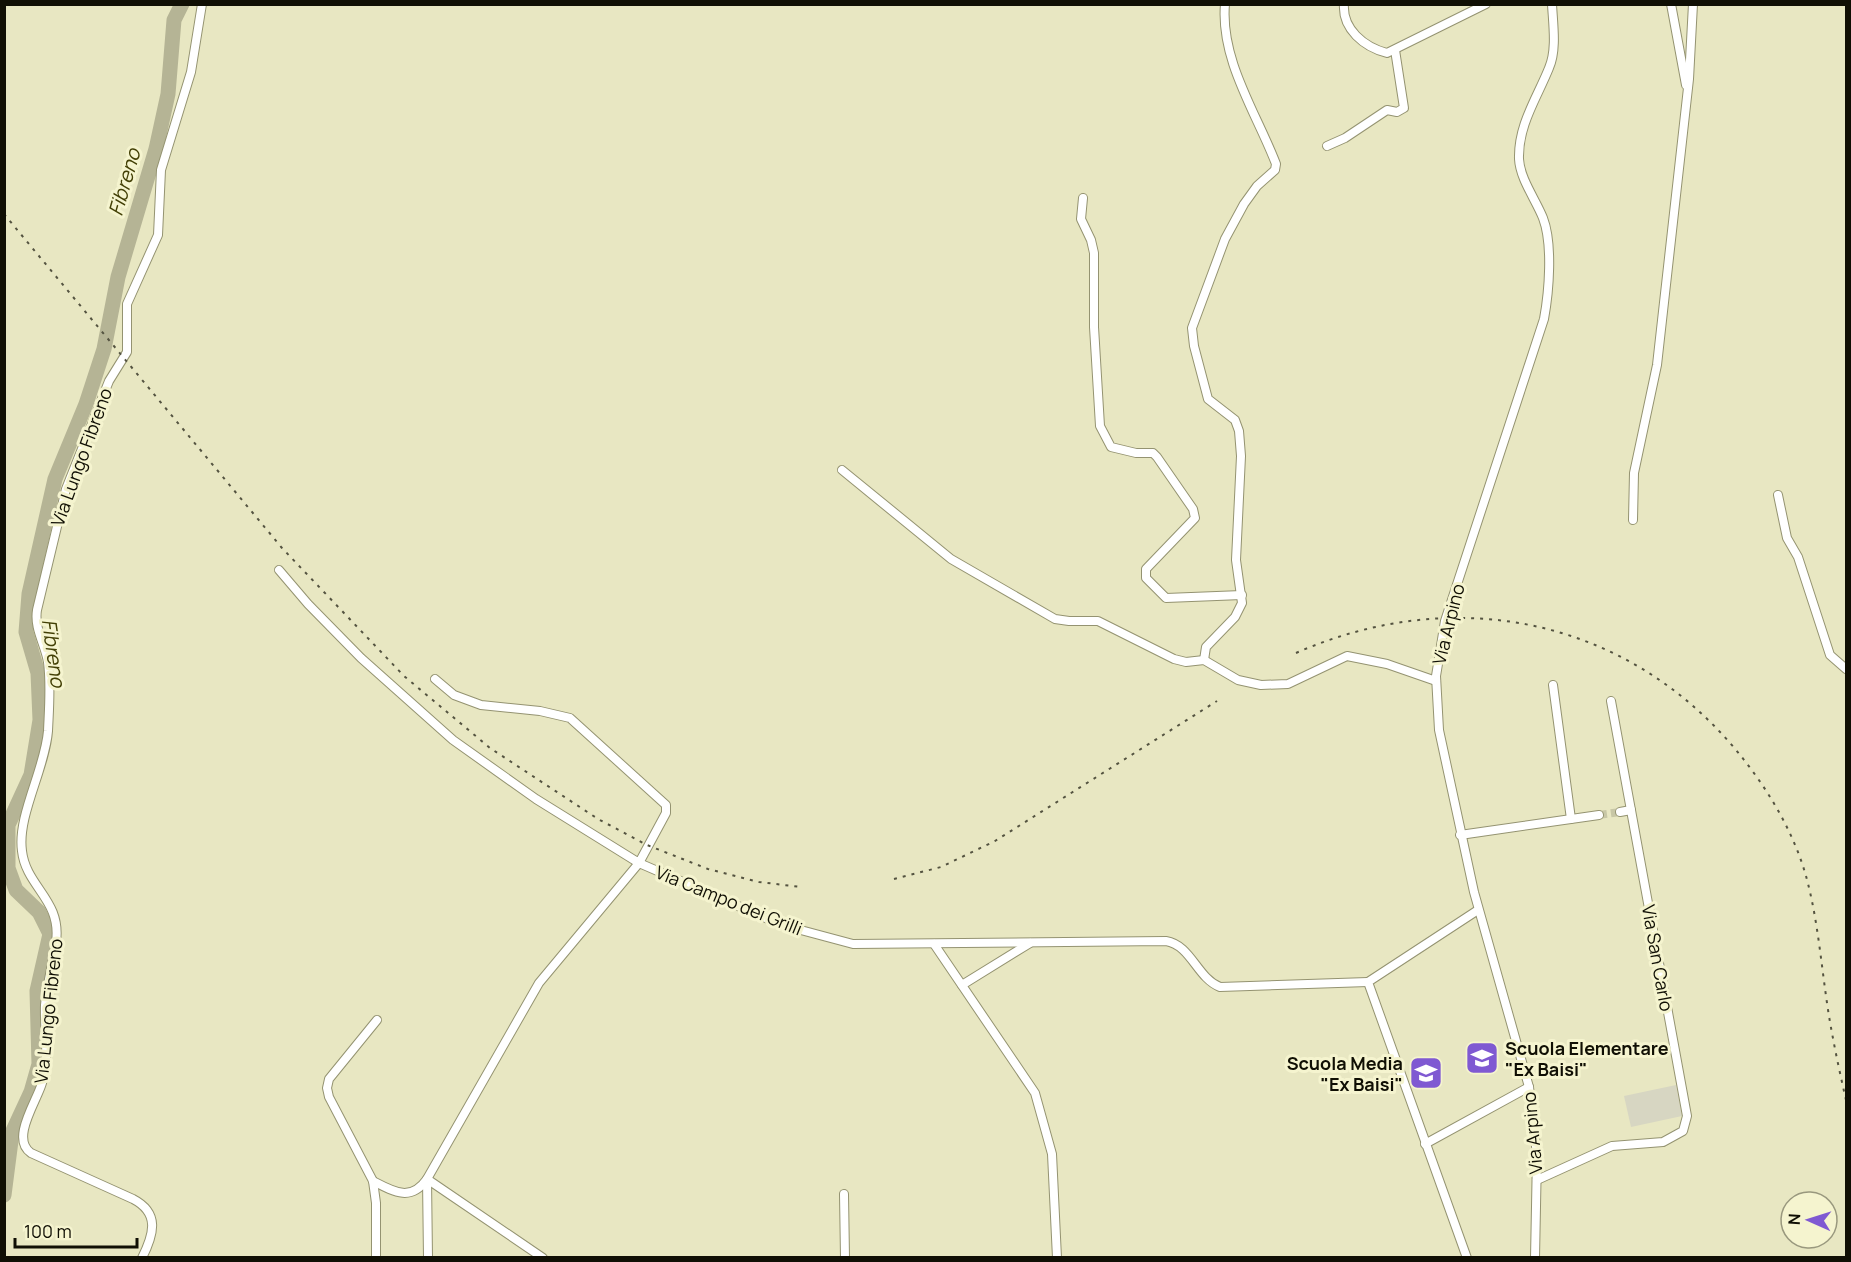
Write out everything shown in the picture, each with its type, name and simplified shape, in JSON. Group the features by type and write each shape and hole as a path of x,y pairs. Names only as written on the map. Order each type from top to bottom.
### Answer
{"street":[{"name":"Via Lungo Fibreno","path":"142,1257 154,1228 152,1215 146,1208 133,1199 41,1158 26,1150 23,1144 22,1134 44,1075 46,992 57,928 52,907 26,865 21,840 47,742 48,666 36,618 56,520 68,482 109,381 126,352 128,304 158,235 159,177 191,72 202,4"},
{"path":"1204,660 1206,647 1237,614 1242,595 1236,560 1239,431 1235,420 1208,399 1194,346 1192,328 1225,239 1244,204 1257,186 1275,170 1276,164 1231,56 1225,32 1225,4"},
{"path":"1344,4 1344,15 1351,32 1379,51 1387,53 1486,4"},
{"name":"Via Arpino","path":"1534,1257 1536,1139 1529,1087 1478,910 1460,835 1440,737 1436,681 1445,621 1544,319 1548,297 1548,240 1544,221 1519,160 1522,130 1550,67 1554,32 1552,4"},
{"path":"1671,4 1688,89"},
{"path":"1633,520 1634,473 1657,365 1688,89 1694,4"},
{"path":"1327,146 1345,138 1387,110 1397,112 1404,108 1395,50"},
{"path":"1083,198 1081,219 1092,240 1094,253 1094,327 1100,426 1111,447 1126,452 1153,453 1193,509 1195,518 1146,569 1146,578 1166,598 1242,595"},
{"path":"842,470 951,559 1039,611 1062,621 1098,621 1180,661 1204,660 1238,680 1261,685 1285,686 1347,656 1387,664 1436,681"},
{"path":"1778,495 1787,538 1798,557 1830,655 1846,669"},
{"path":"279,570 308,604 361,658 465,750 536,799 639,863 666,813 666,805 578,724 552,713 481,705 454,695 435,679"},
{"path":"1553,686 1571,819"},
{"name":"Via San Carlo","path":"1537,1180 1612,1146 1663,1142 1683,1131 1687,1116 1611,701"},
{"path":"1620,812 1631,810"},
{"path":"1460,835 1599,814"},
{"name":"Via Campo dei Grilli","path":"427,1179 539,982 639,863 802,931 855,945 1172,942 1182,949 1211,982 1224,987 1368,982"},
{"path":"1467,1257 1368,982 1478,910"},
{"path":"962,985 1030,943"},
{"path":"934,944 1029,1082 1036,1097 1052,1154 1058,1257"},
{"path":"376,1257 376,1203 373,1181 329,1097 327,1088 329,1079 377,1020"},
{"path":"1425,1144 1529,1087"},
{"path":"373,1181 394,1192 406,1194 419,1189 427,1179"},
{"path":"427,1179 428,1257"},
{"path":"427,1179 543,1257"},
{"path":"844,1194 845,1257"}],"green space":[{"path":"1676,1085 1682,1116 1631,1127 1624,1096"}],"waterway":[{"name":"Fibreno","path":"4,1195 12,1133 31,1092 39,1064 37,991 50,934 39,912 16,890 8,868 8,825 31,775 40,720 38,673 26,632 29,594 55,479 86,404 104,349 118,277 156,149 168,94 174,20 182,4"}],"tunnel":[{"path":"1599,815 1620,812"}],"railway":[{"path":"4,214 282,548 404,676 490,748 598,819 647,845 708,869 759,882 801,887"},
{"path":"1296,653 1355,632 1415,620 1475,618 1533,626 1589,643 1642,669 1692,705 1736,750 1758,778 1794,842 1811,895 1835,1050 1846,1100"},
{"path":"894,879 941,867 995,841 1217,701"}],"place":[{"name":"Scuola Elementare \"Ex Baisi\"","path":"1482,1058"},
{"name":"Scuola Media \"Ex Baisi\"","path":"1426,1073"}]}
